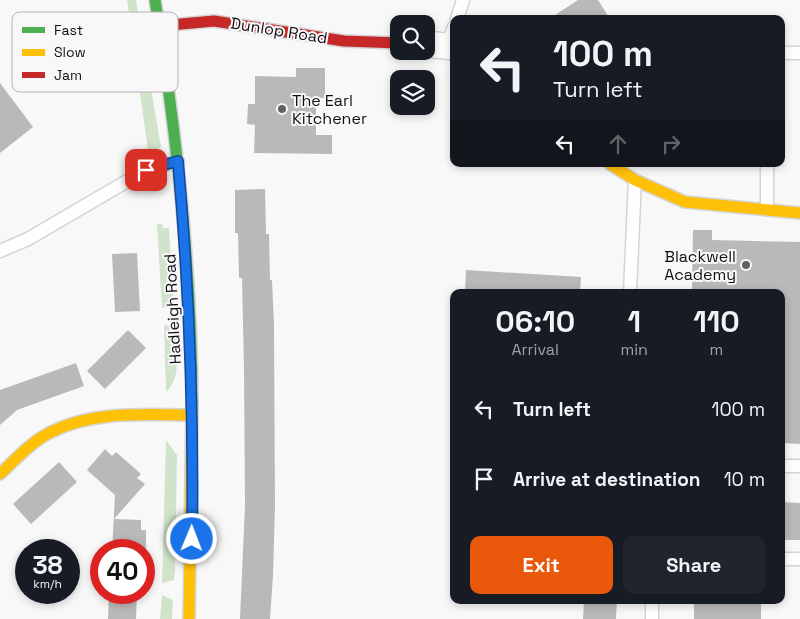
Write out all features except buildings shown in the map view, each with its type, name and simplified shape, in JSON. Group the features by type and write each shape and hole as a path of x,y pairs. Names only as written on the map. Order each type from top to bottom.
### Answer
{"street":[{"name":"Dunlop Road","path":"178,24 214,20 344,41 390,43"},
{"name":"Hadleigh Road","path":"168,92 178,161 188,275 193,489 189,619"},
{"path":"615,167 635,180 685,202 800,213"},
{"path":"767,209 800,203"},
{"path":"0,474 36,441 51,432 78,422 123,416 192,415"}],"lane":[{"path":"457,15 463,0"},
{"path":"785,53 800,53"},
{"path":"0,251 28,239 146,170 178,161"},
{"path":"767,167 767,209"},
{"path":"630,289 635,180"},
{"path":"785,466 800,466"},
{"path":"785,559 800,559"},
{"path":"652,604 652,619"}],"green space":[{"path":"127,0 136,0 138,12 129,12"},
{"path":"140,92 152,92 161,147 149,158"},
{"path":"157,224 162,224 163,228 169,228 174,306 162,308"},
{"path":"164,325 175,327 177,352 175,378 166,392"},
{"path":"166,440 177,455 175,571 174,580 162,583"},
{"path":"162,595 173,600 172,619 160,619"}],"traffic: fast":[{"path":"155,0 157,12"},
{"path":"169,92 186,253 192,406"}],"traffic: slow":[{"path":"615,167 635,180 685,202 800,213"},
{"path":"189,619 192,406"},
{"path":"0,474 37,441 67,425 85,420 120,415 192,415"}],"traffic: jam":[{"path":"178,24 214,21 344,41 390,43"}],"place":[{"name":"The Earl Kitchener","path":"282,109"},
{"name":"Blackwell Academy","path":"746,265"}],"route":[{"path":"146,170 178,161 188,275 191,344 192,539"}]}
